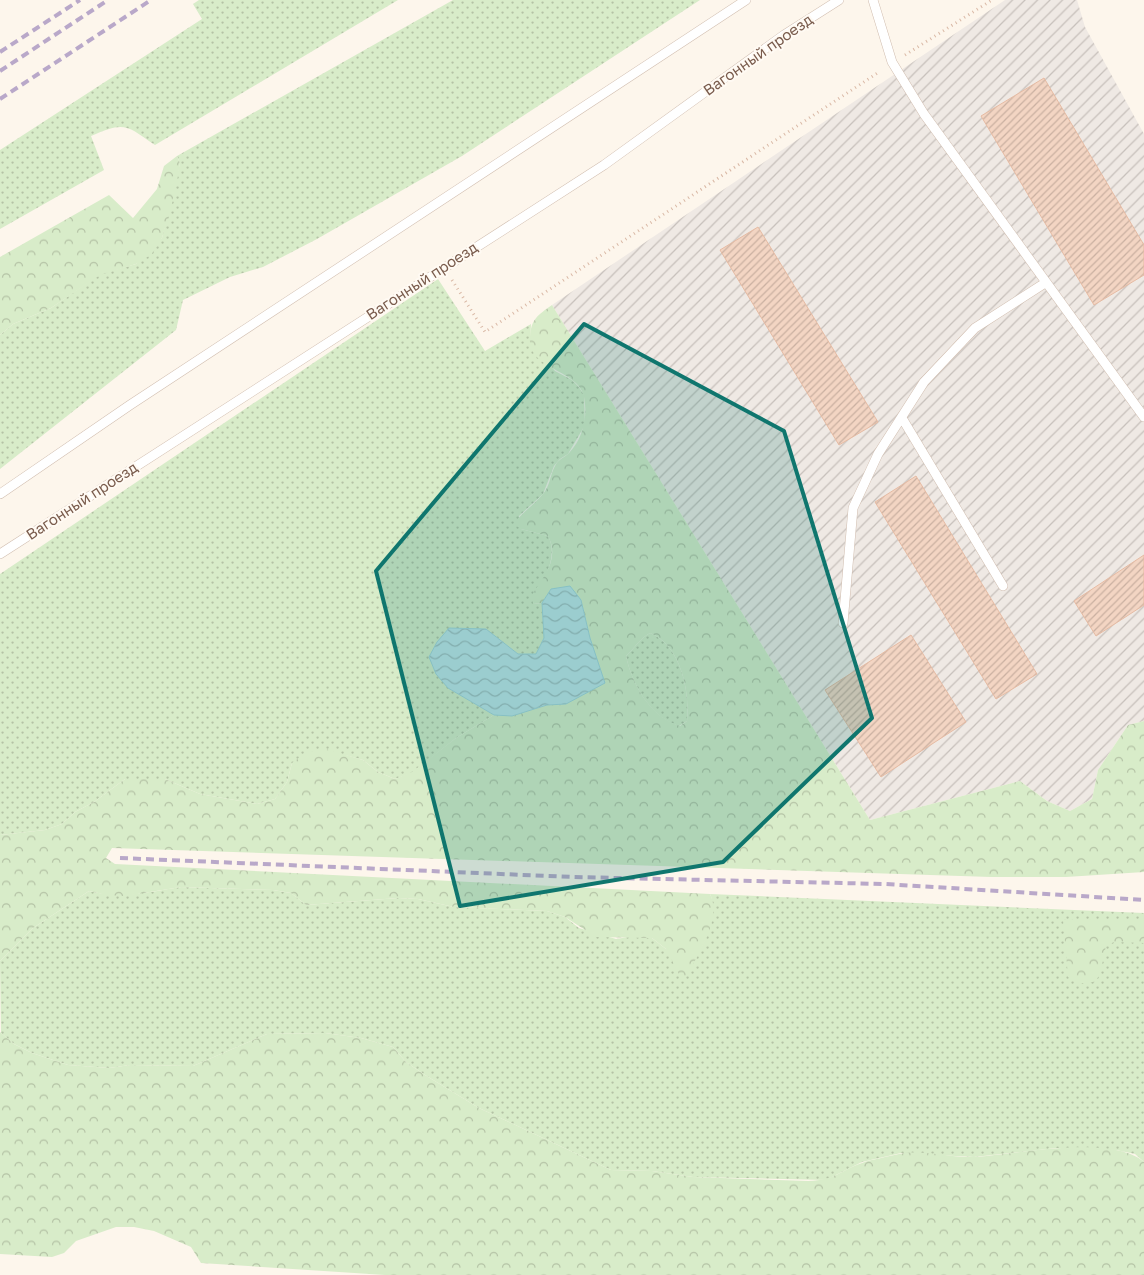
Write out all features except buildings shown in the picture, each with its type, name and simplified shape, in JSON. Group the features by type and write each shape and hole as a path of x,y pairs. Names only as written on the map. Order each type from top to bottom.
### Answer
{"lane":[{"path":"0,494 130,405 746,0"},
{"name":"Вагонный проезд","path":"0,554 444,266 604,165 784,35 839,0"},
{"path":"873,0 892,62 924,114 1144,417"},
{"path":"843,623 853,508 878,454 924,382 975,328 1045,283"},
{"path":"902,418 1003,586"}],"path":[{"path":"444,266 485,332 892,62 992,0"}],"highlighted area":[{"path":"584,324 784,431 872,718 723,862 460,906 376,571"}],"shaded area":[{"path":"1005,0 1077,0 1085,27 1144,134 1144,721 1128,725 1098,770 1092,799 1070,811 1047,801 1020,781 870,820 552,305"}],"green space":[{"path":"199,0 398,0 155,145 138,133 125,127 111,128 91,136 104,170 0,229 0,150 202,19 193,4"},
{"path":"453,0 700,0 462,156 317,239 263,267 230,277 183,300 176,330 0,469 0,335 13,324 51,308 100,274 136,264 162,238 180,163 177,156"},
{"path":"177,156 180,163 175,193 162,238 152,254 136,264 100,275 51,308 13,324 0,335 0,257 109,195 133,218 157,189 164,166"},
{"path":"438,279 485,351 531,324 530,342 555,371 572,380 584,395 585,425 568,454 554,466 543,494 519,516 521,529 548,536 551,544 551,561 533,604 542,603 544,638 536,654 518,654 486,629 448,688 494,715 456,738 412,773 395,779 378,772 363,760 345,755 292,763 287,782 275,799 257,804 200,794 165,779 125,779 94,802 75,812 62,824 45,830 0,835 0,574"},
{"path":"552,305 870,820 1020,781 1047,801 1070,811 1092,799 1098,770 1128,725 1144,721 1144,872 1066,877 991,877 112,848 106,858 115,864 710,894 713,904 713,915 706,939 683,982 666,949 652,938 596,937 565,917 547,911 454,907 418,899 398,898 306,905 291,893 273,890 181,887 125,896 89,891 33,928 0,961 0,835 45,830 62,824 75,812 94,802 125,779 165,779 200,794 257,804 275,799 287,782 292,763 307,752 326,749 363,760 378,772 395,779 412,772 456,738 494,715 512,716 547,705 566,704 590,638 581,600 551,589 542,603 533,604 532,595 549,567 552,552 551,544 548,536 521,529 514,524 545,491 556,464 569,453 578,441 585,419 584,397 580,388 573,380 544,363 531,348 532,326 536,318","holes":["650,633 661,639 676,658 685,684 688,709 687,721 680,726 669,722 651,707 644,698 633,677 626,656"]},
{"path":"650,633 661,639 669,648 676,658 681,671 685,684 688,709 687,721 679,726 669,722 651,707 638,688 629,667 626,656"},
{"path":"181,887 273,890 291,893 306,905 398,898 418,899 454,907 547,911 565,917 579,928 616,939 634,936 652,938 666,949 698,953 705,941 712,915 710,894 1144,913 1144,1162 1135,1154 1116,1150 1056,1148 974,1157 901,1153 862,1162 826,1180 693,1177 652,1171 611,1170 479,1108 406,1062 393,1047 361,1038 325,1033 267,1034 193,1066 130,1065 109,1068 68,1065 32,1053 14,1044 1,1033 0,961 33,928 89,891 124,895"},
{"path":"1063,919 1144,921 1144,943 1114,942 1106,946 1100,974 1095,982 1078,982 1068,977"},
{"path":"0,1032 14,1044 32,1053 68,1065 109,1068 130,1065 193,1066 267,1034 325,1033 361,1038 393,1047 406,1062 479,1108 611,1170 652,1171 693,1177 808,1181 825,1179 866,1162 908,1153 975,1157 1063,1148 1088,1147 1110,1149 1129,1154 1144,1162 1144,1275 385,1275 201,1263 191,1247 154,1231 134,1227 116,1227 76,1241 64,1253 52,1257 0,1254"}],"water":[{"path":"570,586 581,600 590,638 605,683 566,704 547,705 512,716 494,715 448,688 436,674 429,657 437,642 449,628 486,629 518,654 536,654 544,638 542,603 551,589"}],"railway":[{"path":"0,52 80,0"},
{"path":"0,71 108,0"},
{"path":"0,99 151,0"},
{"path":"120,858 573,877 885,884 1144,900"}]}
